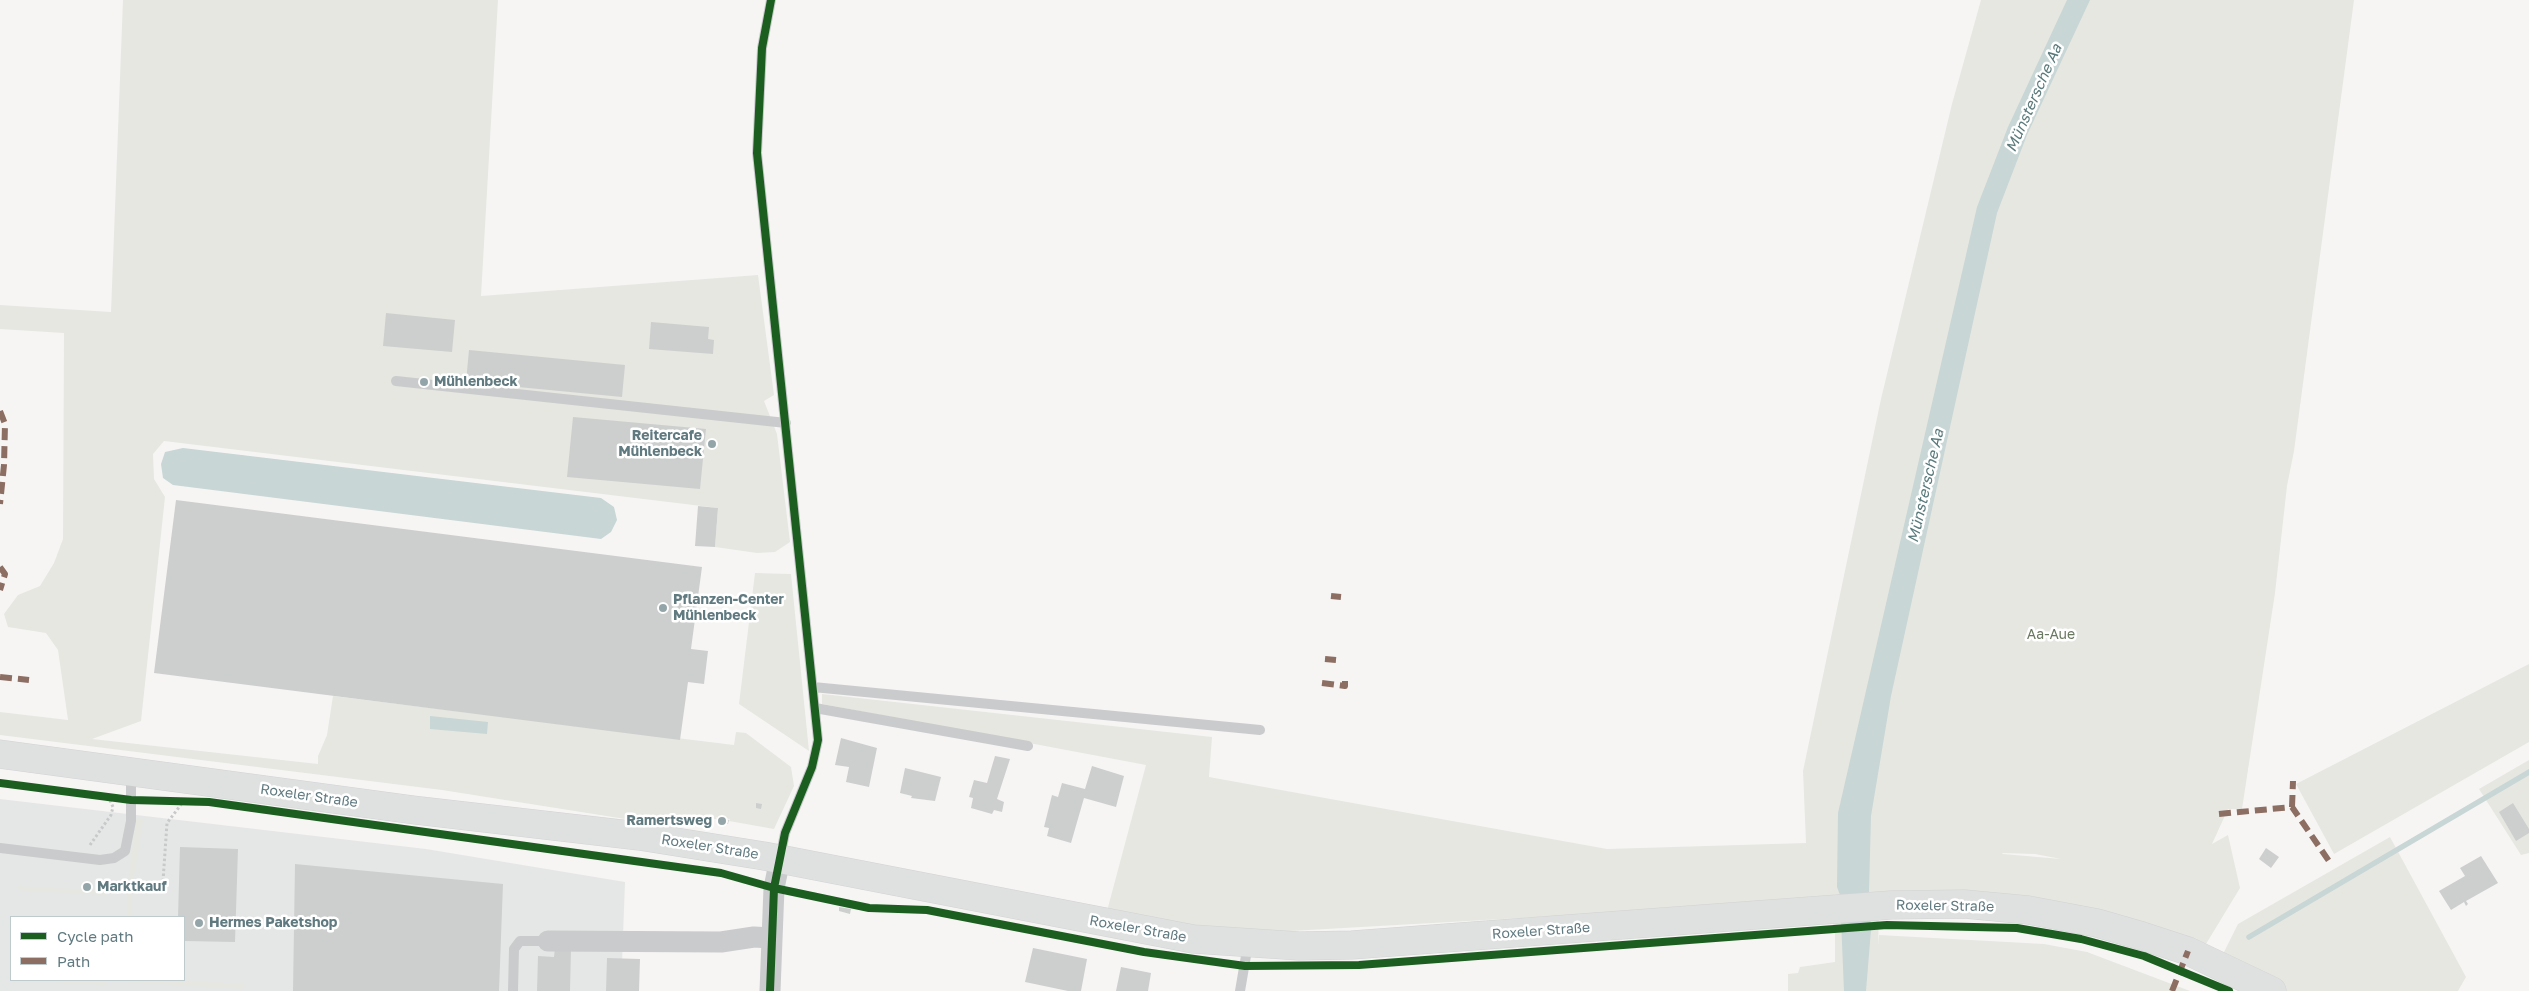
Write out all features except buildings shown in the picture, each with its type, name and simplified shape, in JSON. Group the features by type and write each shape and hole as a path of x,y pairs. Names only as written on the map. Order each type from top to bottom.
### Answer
{"main road":[{"name":"Roxeler Straße","path":"0,754 414,810 639,836 780,859 1139,930 1194,939 1248,943 1352,945 1891,905 1964,904 2028,910 2097,923 2188,951 2272,991"}],"street":[{"path":"770,991 774,888 780,859"},
{"path":"548,941 721,942 754,937 771,938"}],"lane":[{"path":"770,0 762,48 757,152 818,740 812,768 785,834 780,859"},
{"path":"396,381 786,423"},
{"path":"813,686 1260,730"},
{"path":"815,708 1028,746"},
{"path":"0,848 100,860 114,858 125,850 130,820 131,771"},
{"path":"513,991 514,949 520,941 548,941"},
{"path":"1240,991 1248,943"}],"path":[{"path":"80,858 111,815 113,807 109,798"},
{"path":"162,881 167,823 183,802"}],"shaded area":[{"path":"0,799 426,849 625,882 621,991 0,991"}],"green space":[{"name":"Mühlenbeck","path":"123,0 498,0 481,296 758,275 774,395 764,401 777,434 790,542 775,552 757,553 715,547 718,508 164,441 153,454 154,479 165,497 141,721 92,739 318,764 318,756 327,735 333,696 734,745 736,732 746,733 791,767 794,786 774,829 716,817 716,819 702,818 702,822 657,824 442,790 0,735 0,712 68,720 58,650 46,633 8,627 4,614 18,595 40,586 54,563 63,539 64,333 0,329 0,305 111,312"},
{"name":"Aa-Aue","path":"1981,0 2354,0 2294,451 2287,486 2275,593 2242,809 2228,809 2212,844 2228,835 2240,888 2206,944 2099,911 1879,915 1878,946 1879,935 2044,944 2087,952 2190,991 1788,991 1788,974 1798,973 1800,967 1835,962 1835,934 1828,896 1609,913 1238,934 1107,911 1146,765 822,704 822,694 1212,737 1209,777 1607,849 1806,843 1803,771 1881,399 1952,104","holes":["2002,853 2035,854 2061,859"]},
{"path":"755,573 791,574 809,751 739,704"},
{"path":"2529,664 2529,742 2334,854 2296,784"},
{"path":"2529,760 2529,853 2521,855 2479,789"},
{"path":"136,820 143,820 132,890 132,916 127,916 127,891"},
{"path":"2390,837 2466,977 2458,991 2283,991 2223,954 2238,924"},
{"path":"17,886 106,891 106,895 17,890"},
{"path":"37,981 106,981 105,985"},
{"path":"185,981 244,984 244,989 126,982"}],"water":[{"name":"Münstersche Aa","path":"2067,0 2090,0 2027,135 1997,213 1891,696 1871,816 1869,891 1871,930 1866,991 1844,991 1840,895 1837,887 1838,813 1977,207 2008,127"},
{"path":"183,448 601,498 614,507 617,520 611,532 601,539 173,485 163,478 161,464 165,452"},
{"path":"430,716 488,722 487,734 430,729"}],"waterway":[{"path":"2249,937 2529,772"}],"marked path":[{"path":"0,411 5,424 4,465 0,504"},
{"path":"0,567 5,574 0,590"},
{"path":"1331,596 1341,597"},
{"path":"1325,659 1336,660"},
{"path":"0,677 29,680"},
{"path":"1322,683 1345,686 1345,681"},
{"path":"2292,807 2293,781"},
{"path":"2219,814 2292,807 2331,864"},
{"path":"2172,991 2188,951"}],"cycle path":[{"path":"770,991 774,888 785,833 812,767 818,740 757,153 762,48 771,0"},
{"path":"0,783 131,800 209,802 721,873 774,888 869,908 927,910 1144,952 1245,966 1359,965 1887,925 2017,928 2081,939 2144,956 2229,991"}],"place":[{"name":"Mühlenbeck","path":"424,382"},
{"name":"Reitercafe Mühlenbeck","path":"712,444"},
{"name":"Pflanzen-Center Mühlenbeck","path":"663,608"},
{"name":"Ramertsweg","path":"722,821"},
{"name":"Marktkauf","path":"87,887"},
{"name":"Hermes Paketshop","path":"199,923"}]}
